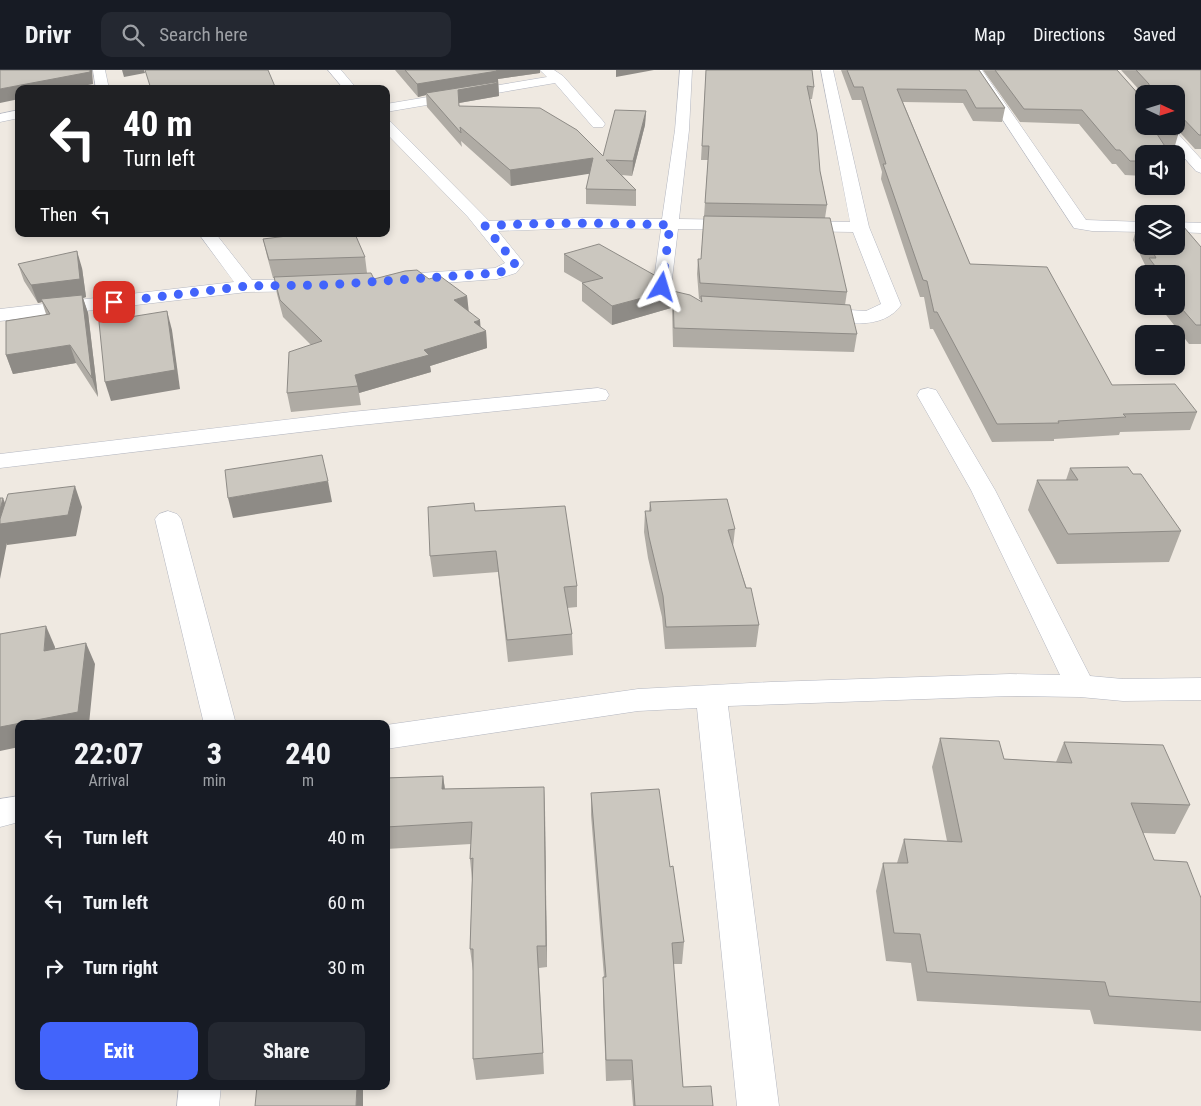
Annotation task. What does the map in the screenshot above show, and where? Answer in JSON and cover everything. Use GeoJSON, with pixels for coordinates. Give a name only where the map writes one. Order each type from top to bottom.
{"type":"FeatureCollection","features":[{"type":"Feature","properties":{"kind":"street"},"geometry":{"type":"LineString","coordinates":[[99,70],[102,85]]}},
{"type":"Feature","properties":{"kind":"street"},"geometry":{"type":"LineString","coordinates":[[334,70],[347,85]]}},
{"type":"Feature","properties":{"kind":"street"},"geometry":{"type":"LineString","coordinates":[[546,70],[558,79],[598,124]]}},
{"type":"Feature","properties":{"kind":"street"},"geometry":{"type":"LineString","coordinates":[[686,70],[682,130],[662,287],[672,300],[692,308],[721,309]]}},
{"type":"Feature","properties":{"kind":"street"},"geometry":{"type":"LineString","coordinates":[[799,313],[867,317],[885,313],[891,305],[860,227],[827,70]]}},
{"type":"Feature","properties":{"kind":"street"},"geometry":{"type":"LineString","coordinates":[[976,70],[1080,224],[1135,227]]}},
{"type":"Feature","properties":{"kind":"street"},"geometry":{"type":"LineString","coordinates":[[390,107],[558,79]]}},
{"type":"Feature","properties":{"kind":"street"},"geometry":{"type":"LineString","coordinates":[[0,118],[15,115]]}},
{"type":"Feature","properties":{"kind":"street"},"geometry":{"type":"LineString","coordinates":[[373,282],[497,273],[510,269],[515,263],[485,226],[390,129]]}},
{"type":"Feature","properties":{"kind":"street"},"geometry":{"type":"LineString","coordinates":[[1171,135],[1201,168]]}},
{"type":"Feature","properties":{"kind":"street"},"geometry":{"type":"LineString","coordinates":[[485,226],[584,223],[758,225]]}},
{"type":"Feature","properties":{"kind":"street"},"geometry":{"type":"LineString","coordinates":[[777,226],[860,227]]}},
{"type":"Feature","properties":{"kind":"street"},"geometry":{"type":"LineString","coordinates":[[1185,228],[1201,228]]}},
{"type":"Feature","properties":{"kind":"street"},"geometry":{"type":"LineString","coordinates":[[209,237],[247,286]]}},
{"type":"Feature","properties":{"kind":"street"},"geometry":{"type":"LineString","coordinates":[[0,315],[247,286],[326,285]]}},
{"type":"Feature","properties":{"kind":"street"},"geometry":{"type":"LineString","coordinates":[[0,461],[351,419],[598,395]]}},
{"type":"Feature","properties":{"kind":"street"},"geometry":{"type":"LineString","coordinates":[[928,395],[983,490],[1080,686]]}},
{"type":"Feature","properties":{"kind":"street"},"geometry":{"type":"LineString","coordinates":[[168,519],[219,720]]}},
{"type":"Feature","properties":{"kind":"street"},"geometry":{"type":"LineString","coordinates":[[390,737],[638,700],[1010,685],[1080,686],[1123,690],[1201,689]]}},
{"type":"Feature","properties":{"kind":"street"},"geometry":{"type":"LineString","coordinates":[[711,696],[758,1106]]}},
{"type":"Feature","properties":{"kind":"street"},"geometry":{"type":"LineString","coordinates":[[0,813],[15,810]]}},
{"type":"Feature","properties":{"kind":"street"},"geometry":{"type":"LineString","coordinates":[[198,1106],[200,1090]]}},
{"type":"Feature","properties":{"kind":"building"},"geometry":{"type":"Polygon","coordinates":[[[0,70],[90,70],[90,72],[0,89],[0,70]]]}},
{"type":"Feature","properties":{"kind":"building"},"geometry":{"type":"Polygon","coordinates":[[[145,70],[268,70],[274,85],[150,85],[145,70]]]}},
{"type":"Feature","properties":{"kind":"building"},"geometry":{"type":"Polygon","coordinates":[[[405,70],[496,70],[497,71],[417,84],[405,70]]]}},
{"type":"Feature","properties":{"kind":"building"},"geometry":{"type":"Polygon","coordinates":[[[706,70],[812,70],[814,87],[807,86],[817,133],[820,171],[827,205],[705,203],[709,146],[702,146],[706,70]]]}},
{"type":"Feature","properties":{"kind":"building"},"geometry":{"type":"Polygon","coordinates":[[[847,70],[979,70],[1005,108],[976,108],[966,90],[897,89],[970,264],[1047,267],[1112,385],[1175,384],[1197,412],[1123,414],[1126,417],[1058,421],[1059,423],[997,424],[937,312],[934,312],[927,281],[923,280],[883,164],[886,164],[863,87],[854,87],[847,70]]]}},
{"type":"Feature","properties":{"kind":"building"},"geometry":{"type":"Polygon","coordinates":[[[995,70],[1117,70],[1135,90],[1135,135],[1158,135],[1164,145],[1135,145],[1135,161],[1130,161],[1120,150],[1116,150],[1082,110],[1024,109],[995,70]]]}},
{"type":"Feature","properties":{"kind":"building"},"geometry":{"type":"Polygon","coordinates":[[[1136,70],[1201,70],[1201,135],[1185,120],[1185,85],[1149,84],[1136,70]]]}},
{"type":"Feature","properties":{"kind":"building"},"geometry":{"type":"Polygon","coordinates":[[[498,83],[458,90],[459,106],[540,108],[577,130],[603,156],[615,110],[646,111],[633,161],[606,160],[636,190],[586,189],[593,158],[510,170],[460,127],[461,133],[426,93],[498,83]]]}},
{"type":"Feature","properties":{"kind":"building"},"geometry":{"type":"Polygon","coordinates":[[[704,216],[830,218],[847,292],[700,283],[698,259],[701,259],[704,216]]]}},
{"type":"Feature","properties":{"kind":"building"},"geometry":{"type":"Polygon","coordinates":[[[1185,228],[1201,247],[1201,325],[1196,325],[1185,312],[1185,265],[1154,265],[1149,258],[1156,258],[1154,255],[1185,255],[1185,228]]]}},
{"type":"Feature","properties":{"kind":"building"},"geometry":{"type":"Polygon","coordinates":[[[279,237],[356,237],[365,257],[269,260],[263,239],[279,237]]]}},
{"type":"Feature","properties":{"kind":"building"},"geometry":{"type":"Polygon","coordinates":[[[599,244],[656,276],[664,287],[672,290],[612,306],[582,283],[603,278],[564,254],[599,244]]]}},
{"type":"Feature","properties":{"kind":"building"},"geometry":{"type":"Polygon","coordinates":[[[77,251],[80,279],[31,285],[18,264],[77,251]]]}},
{"type":"Feature","properties":{"kind":"building"},"geometry":{"type":"Polygon","coordinates":[[[417,270],[429,279],[440,276],[467,296],[454,300],[480,320],[474,322],[486,331],[424,350],[429,355],[355,375],[358,386],[287,393],[289,352],[322,341],[280,300],[274,277],[371,273],[374,279],[417,270]]]}},
{"type":"Feature","properties":{"kind":"building"},"geometry":{"type":"Polygon","coordinates":[[[673,291],[690,295],[702,302],[701,296],[850,305],[857,334],[674,328],[673,291]]]}},
{"type":"Feature","properties":{"kind":"building"},"geometry":{"type":"Polygon","coordinates":[[[82,295],[92,378],[70,345],[6,355],[6,321],[50,314],[41,299],[82,295]]]}},
{"type":"Feature","properties":{"kind":"building"},"geometry":{"type":"Polygon","coordinates":[[[167,311],[175,370],[105,382],[99,322],[167,311]]]}},
{"type":"Feature","properties":{"kind":"building"},"geometry":{"type":"Polygon","coordinates":[[[322,455],[328,481],[228,498],[225,470],[322,455]]]}},
{"type":"Feature","properties":{"kind":"building"},"geometry":{"type":"Polygon","coordinates":[[[1128,467],[1133,474],[1141,474],[1181,531],[1068,534],[1037,480],[1078,480],[1070,468],[1128,467]]]}},
{"type":"Feature","properties":{"kind":"building"},"geometry":{"type":"Polygon","coordinates":[[[75,486],[68,515],[0,524],[8,494],[75,486]]]}},
{"type":"Feature","properties":{"kind":"building"},"geometry":{"type":"Polygon","coordinates":[[[0,498],[3,498],[0,510],[0,498]]]}},
{"type":"Feature","properties":{"kind":"building"},"geometry":{"type":"Polygon","coordinates":[[[727,499],[735,529],[728,530],[746,588],[751,588],[759,625],[666,627],[663,596],[645,511],[651,511],[650,502],[727,499]]]}},
{"type":"Feature","properties":{"kind":"building"},"geometry":{"type":"Polygon","coordinates":[[[474,503],[475,511],[565,506],[577,586],[564,587],[572,634],[507,640],[496,551],[430,556],[428,507],[474,503]]]}},
{"type":"Feature","properties":{"kind":"building"},"geometry":{"type":"Polygon","coordinates":[[[46,626],[44,651],[86,643],[78,712],[36,720],[15,720],[15,724],[0,727],[0,634],[46,626]]]}},
{"type":"Feature","properties":{"kind":"building"},"geometry":{"type":"Polygon","coordinates":[[[940,738],[999,741],[1004,759],[1072,763],[1064,742],[1163,745],[1190,805],[1131,803],[1154,860],[1187,862],[1201,898],[1201,1002],[1109,996],[1105,982],[927,972],[920,934],[894,933],[883,863],[908,863],[904,839],[962,842],[940,738]]]}},
{"type":"Feature","properties":{"kind":"building"},"geometry":{"type":"Polygon","coordinates":[[[443,776],[442,789],[544,787],[546,946],[537,946],[543,1053],[473,1059],[473,949],[470,949],[473,858],[470,859],[472,822],[390,827],[390,778],[443,776]]]}},
{"type":"Feature","properties":{"kind":"building"},"geometry":{"type":"Polygon","coordinates":[[[659,789],[670,867],[673,866],[684,942],[672,943],[683,1087],[711,1086],[713,1106],[635,1106],[632,1060],[606,1060],[603,977],[606,977],[591,793],[659,789]]]}},
{"type":"Feature","properties":{"kind":"building"},"geometry":{"type":"Polygon","coordinates":[[[257,1090],[357,1090],[356,1106],[255,1106],[257,1090]]]}},
{"type":"Feature","properties":{"kind":"route"},"geometry":{"type":"LineString","coordinates":[[114,302],[247,286],[326,285],[497,273],[510,269],[515,263],[485,226],[517,224],[670,225],[662,287]]}}]}
